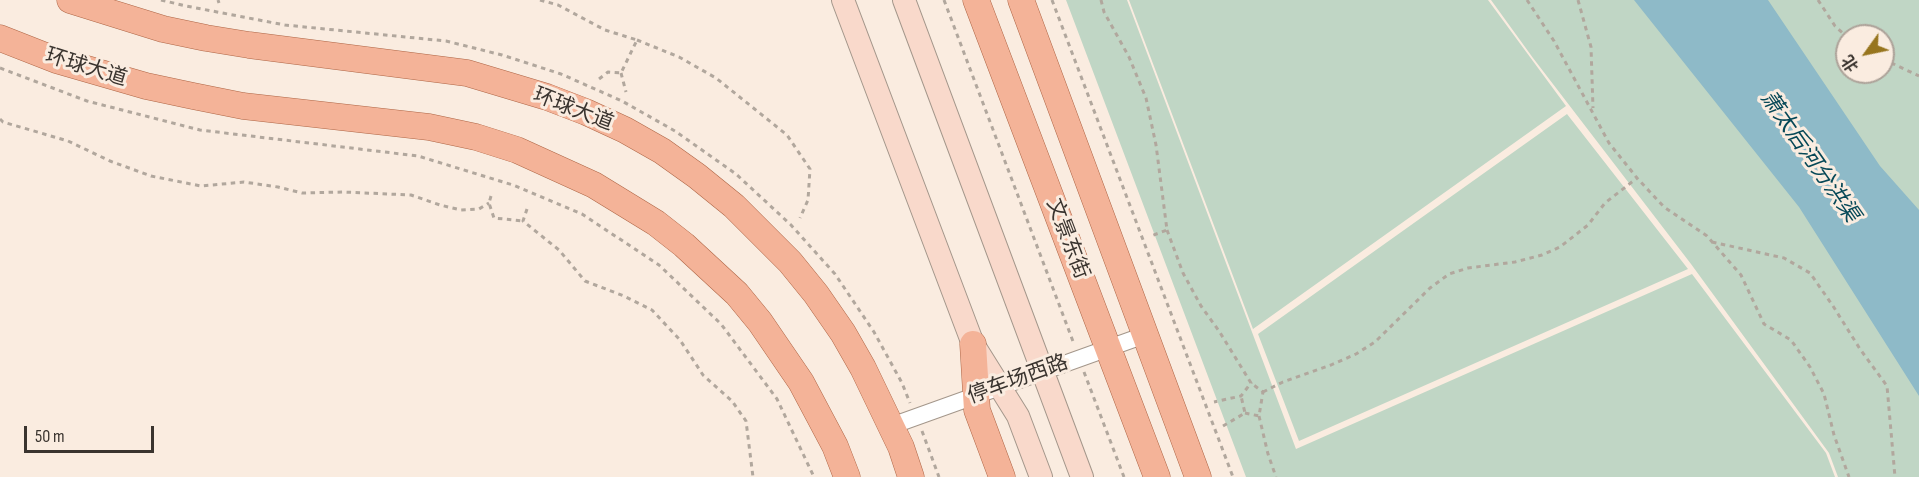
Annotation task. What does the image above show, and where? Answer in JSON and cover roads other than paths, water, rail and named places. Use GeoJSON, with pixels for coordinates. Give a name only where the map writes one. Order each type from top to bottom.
{"type":"FeatureCollection","features":[{"type":"Feature","properties":{"kind":"main road","name":"环球大道"},"geometry":{"type":"LineString","coordinates":[[70,0],[163,29],[206,38],[466,73],[547,97],[625,130],[662,151],[698,176],[734,206],[790,262],[843,333],[863,368],[891,426],[911,477]]}},
{"type":"Feature","properties":{"kind":"main road","name":"文景东街"},"geometry":{"type":"LineString","coordinates":[[976,0],[1157,477]]}},
{"type":"Feature","properties":{"kind":"main road","name":"文景东街"},"geometry":{"type":"LineString","coordinates":[[1021,0],[1198,477]]}},
{"type":"Feature","properties":{"kind":"main road","name":"环球大道"},"geometry":{"type":"LineString","coordinates":[[0,38],[78,67],[193,96],[243,106],[429,127],[476,137],[517,150],[594,185],[663,228],[737,294],[760,322],[801,382],[819,413],[848,477]]}},
{"type":"Feature","properties":{"kind":"main road"},"geometry":{"type":"LineString","coordinates":[[973,344],[977,411],[1002,477]]}},
{"type":"Feature","properties":{"kind":"street"},"geometry":{"type":"LineString","coordinates":[[843,0],[973,344],[1018,416],[1041,477]]}},
{"type":"Feature","properties":{"kind":"street"},"geometry":{"type":"LineString","coordinates":[[904,0],[1082,477]]}},
{"type":"Feature","properties":{"kind":"street","name":"停车场西路"},"geometry":{"type":"LineString","coordinates":[[891,426],[1145,335]]}},
{"type":"Feature","properties":{"kind":"water","name":"萧太后河分洪渠"},"geometry":{"type":"Polygon","coordinates":[[[1634,0],[1768,0],[1880,166],[1919,210],[1919,396],[1799,207],[1634,0]]]}}]}
